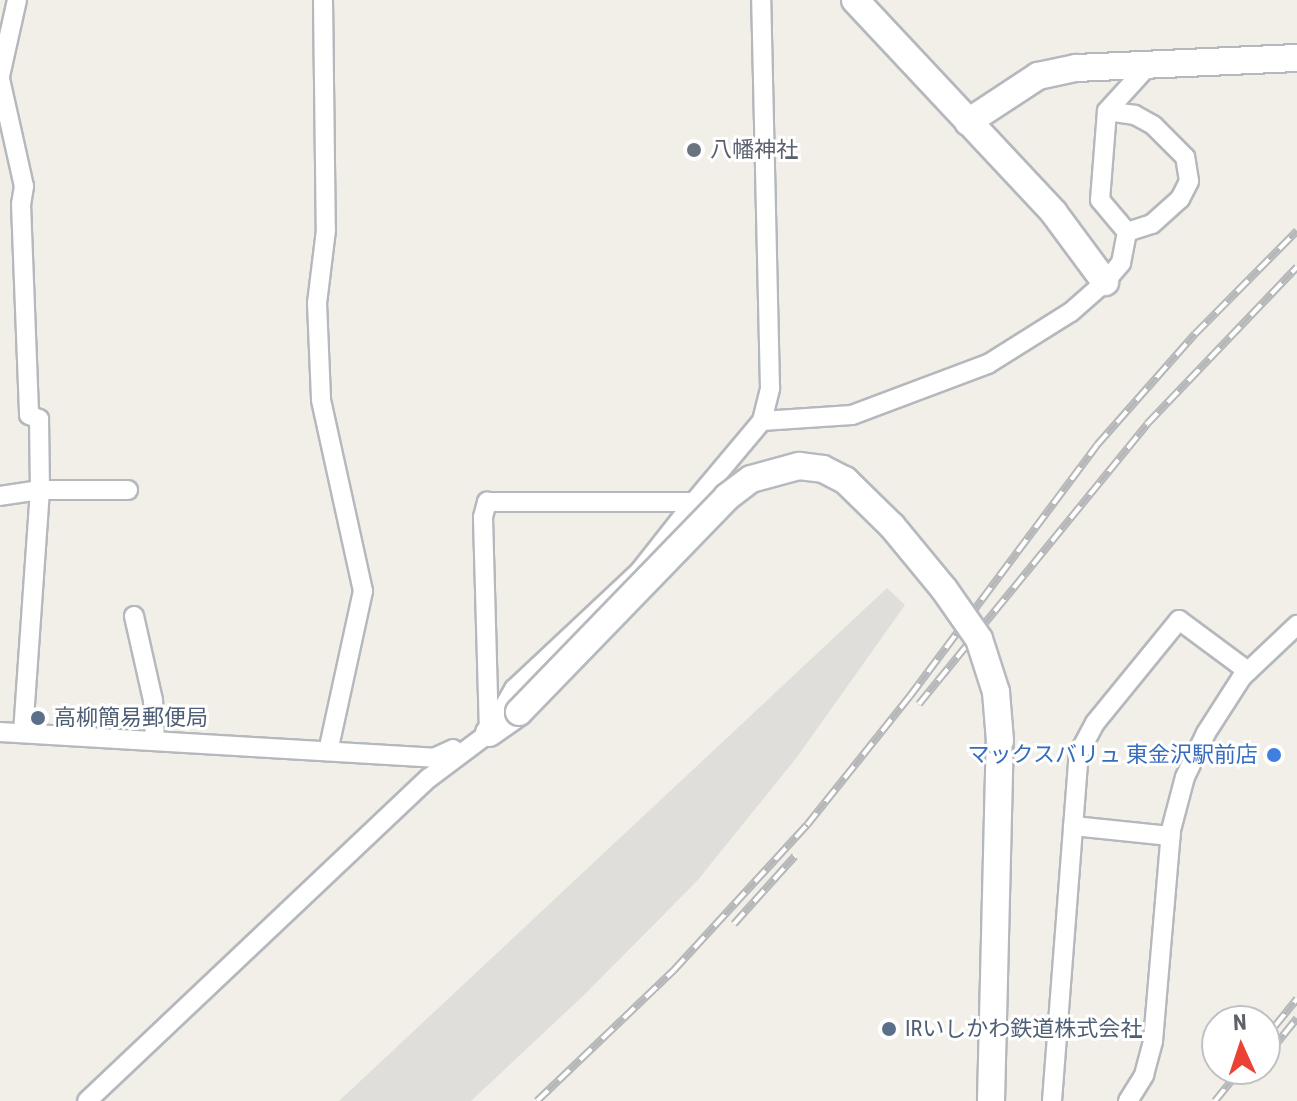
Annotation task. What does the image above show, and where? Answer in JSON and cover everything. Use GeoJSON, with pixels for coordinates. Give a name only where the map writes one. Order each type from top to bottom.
{"type":"FeatureCollection","features":[{"type":"Feature","properties":{"kind":"street"},"geometry":{"type":"LineString","coordinates":[[17,0],[0,78],[24,186],[21,204],[29,415],[39,419],[40,490],[23,733]]}},
{"type":"Feature","properties":{"kind":"street"},"geometry":{"type":"LineString","coordinates":[[323,0],[326,230],[317,303],[321,400],[363,591],[328,751]]}},
{"type":"Feature","properties":{"kind":"street"},"geometry":{"type":"LineString","coordinates":[[0,732],[434,758],[489,733],[514,689],[639,572],[762,421],[770,388],[761,0]]}},
{"type":"Feature","properties":{"kind":"street"},"geometry":{"type":"LineString","coordinates":[[855,0],[1054,213],[1105,282]]}},
{"type":"Feature","properties":{"kind":"street"},"geometry":{"type":"LineString","coordinates":[[968,122],[1038,76],[1076,68],[1297,58]]}},
{"type":"Feature","properties":{"kind":"street"},"geometry":{"type":"LineString","coordinates":[[1127,232],[1100,200],[1107,111],[1148,66]]}},
{"type":"Feature","properties":{"kind":"street"},"geometry":{"type":"LineString","coordinates":[[1107,111],[1135,115],[1153,125],[1185,157],[1189,181],[1180,199],[1152,224],[1127,232]]}},
{"type":"Feature","properties":{"kind":"street"},"geometry":{"type":"LineString","coordinates":[[762,421],[852,415],[988,364],[1071,312],[1105,282],[1121,263],[1127,232]]}},
{"type":"Feature","properties":{"kind":"street"},"geometry":{"type":"LineString","coordinates":[[87,1101],[429,778],[519,712],[727,497],[751,479],[799,466],[823,469],[845,480],[892,526],[944,589],[979,639],[996,692],[1000,741],[991,1101]]}},
{"type":"Feature","properties":{"kind":"street"},"geometry":{"type":"LineString","coordinates":[[0,496],[40,490],[128,490]]}},
{"type":"Feature","properties":{"kind":"street"},"geometry":{"type":"LineString","coordinates":[[489,733],[483,517],[487,502],[694,502]]}},
{"type":"Feature","properties":{"kind":"street"},"geometry":{"type":"LineString","coordinates":[[134,616],[153,700],[155,741]]}},
{"type":"Feature","properties":{"kind":"street"},"geometry":{"type":"LineString","coordinates":[[1052,1101],[1079,753],[1095,723],[1179,620],[1248,671]]}},
{"type":"Feature","properties":{"kind":"street"},"geometry":{"type":"LineString","coordinates":[[1128,1101],[1144,1075],[1153,1041],[1170,836],[1185,777],[1206,733],[1248,671],[1297,625]]}},
{"type":"Feature","properties":{"kind":"street"},"geometry":{"type":"LineString","coordinates":[[1073,826],[1170,836]]}},
{"type":"Feature","properties":{"kind":"shaded area"},"geometry":{"type":"Polygon","coordinates":[[[887,588],[905,605],[797,757],[697,881],[584,995],[471,1101],[339,1101],[887,588]]]}},
{"type":"Feature","properties":{"kind":"railway"},"geometry":{"type":"LineString","coordinates":[[537,1101],[674,970],[807,825],[910,696],[1097,445],[1195,334],[1297,231]]}},
{"type":"Feature","properties":{"kind":"railway"},"geometry":{"type":"LineString","coordinates":[[919,704],[1147,424],[1297,267]]}},
{"type":"Feature","properties":{"kind":"railway"},"geometry":{"type":"LineString","coordinates":[[734,924],[795,856]]}},
{"type":"Feature","properties":{"kind":"railway"},"geometry":{"type":"LineString","coordinates":[[1281,1019],[1297,999]]}},
{"type":"Feature","properties":{"kind":"railway"},"geometry":{"type":"LineString","coordinates":[[1281,1038],[1297,1018]]}},
{"type":"Feature","properties":{"kind":"railway"},"geometry":{"type":"LineString","coordinates":[[1215,1101],[1228,1085]]}},
{"type":"Feature","properties":{"kind":"place","name":"八幡神社"},"geometry":{"type":"Point","coordinates":[694,150]}},
{"type":"Feature","properties":{"kind":"place","name":"高柳簡易郵便局"},"geometry":{"type":"Point","coordinates":[38,718]}},
{"type":"Feature","properties":{"kind":"place","name":"マックスバリュ 東金沢駅前店"},"geometry":{"type":"Point","coordinates":[1274,755]}},
{"type":"Feature","properties":{"kind":"place","name":"IRいしかわ鉄道株式会社"},"geometry":{"type":"Point","coordinates":[889,1029]}}]}
